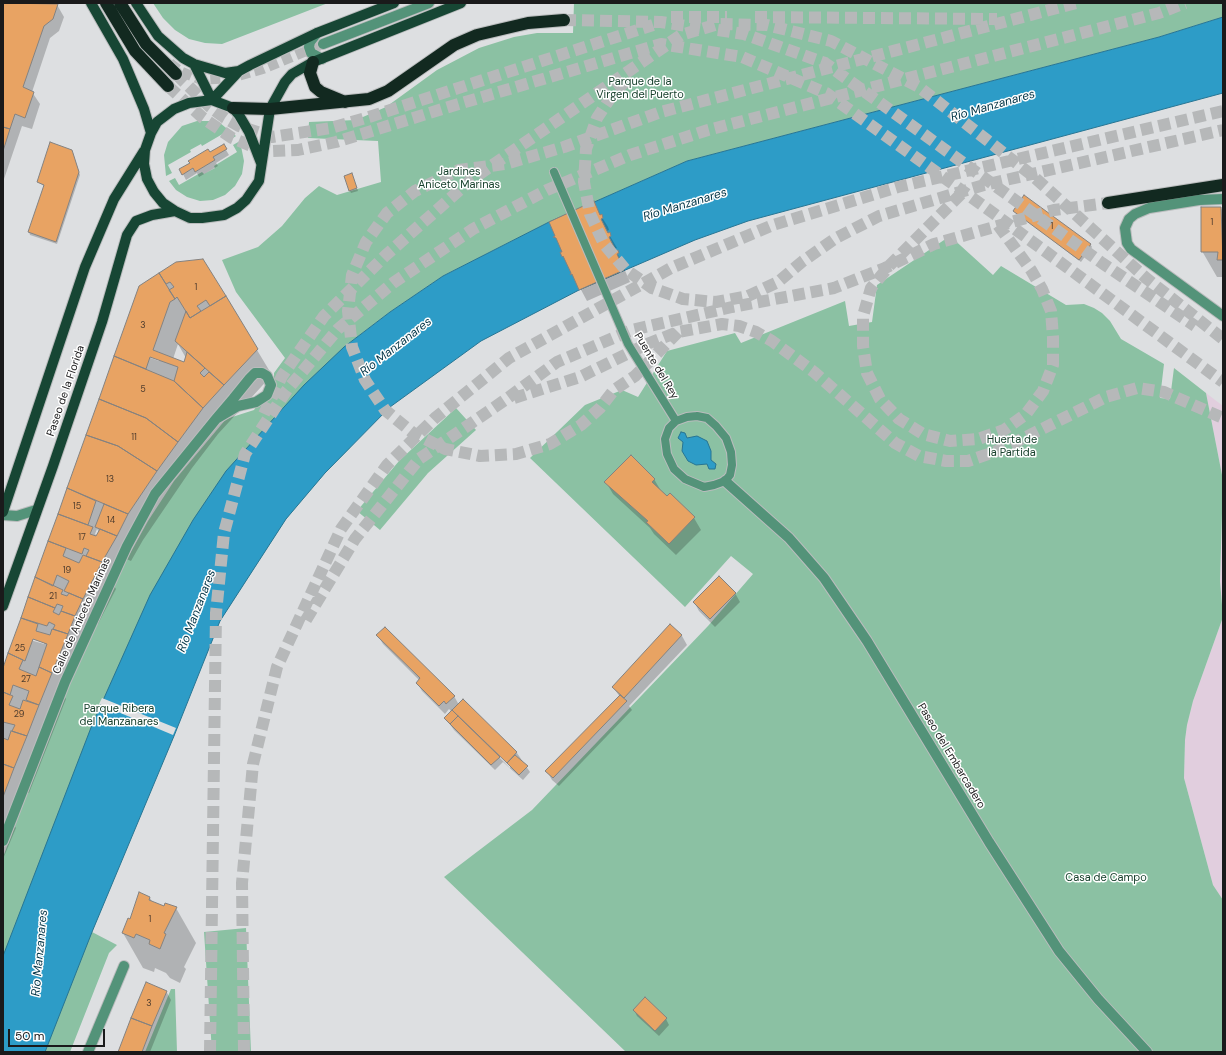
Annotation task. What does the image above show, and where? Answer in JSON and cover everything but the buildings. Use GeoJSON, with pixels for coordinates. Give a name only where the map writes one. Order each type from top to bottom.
{"type":"FeatureCollection","features":[{"type":"Feature","properties":{"kind":"highway"},"geometry":{"type":"LineString","coordinates":[[106,3],[136,51],[168,86]]}},
{"type":"Feature","properties":{"kind":"highway"},"geometry":{"type":"LineString","coordinates":[[120,3],[146,44],[176,74]]}},
{"type":"Feature","properties":{"kind":"highway"},"geometry":{"type":"LineString","coordinates":[[232,108],[270,109],[348,103],[369,99],[388,91],[454,45],[477,35],[528,23],[564,20]]}},
{"type":"Feature","properties":{"kind":"highway"},"geometry":{"type":"LineString","coordinates":[[317,61],[310,73],[314,87],[348,103]]}},
{"type":"Feature","properties":{"kind":"highway"},"geometry":{"type":"LineString","coordinates":[[1108,203],[1223,185]]}},
{"type":"Feature","properties":{"kind":"main road"},"geometry":{"type":"LineString","coordinates":[[91,3],[123,59],[144,109],[151,133]]}},
{"type":"Feature","properties":{"kind":"main road"},"geometry":{"type":"LineString","coordinates":[[136,3],[158,36],[183,58],[194,64],[225,73],[239,71],[317,33],[394,3]]}},
{"type":"Feature","properties":{"kind":"main road"},"geometry":{"type":"LineString","coordinates":[[262,163],[244,122],[232,108],[212,100],[195,102],[174,109],[157,122],[145,150],[144,164],[150,185],[163,203],[175,212],[190,218],[224,215],[237,208],[246,200],[256,185],[262,163],[270,109],[285,82],[292,74],[317,61],[461,3]]}},
{"type":"Feature","properties":{"kind":"main road"},"geometry":{"type":"LineString","coordinates":[[194,64],[212,100]]}},
{"type":"Feature","properties":{"kind":"main road"},"geometry":{"type":"LineString","coordinates":[[212,100],[239,71]]}},
{"type":"Feature","properties":{"kind":"main road","name":"Paseo de la Florida"},"geometry":{"type":"LineString","coordinates":[[3,514],[85,267],[114,199],[145,150]]}},
{"type":"Feature","properties":{"kind":"main road","name":"Paseo de la Florida"},"geometry":{"type":"LineString","coordinates":[[3,606],[102,322],[127,235],[136,221],[152,215],[175,212]]}},
{"type":"Feature","properties":{"kind":"street"},"geometry":{"type":"LineString","coordinates":[[323,44],[430,3]]}},
{"type":"Feature","properties":{"kind":"street"},"geometry":{"type":"LineString","coordinates":[[317,33],[310,42],[309,47],[311,53],[317,61]]}},
{"type":"Feature","properties":{"kind":"street","name":"Puente del Rey"},"geometry":{"type":"LineString","coordinates":[[554,172],[602,280],[628,344],[676,421]]}},
{"type":"Feature","properties":{"kind":"street"},"geometry":{"type":"LineString","coordinates":[[1223,199],[1199,200],[1149,208],[1129,218],[1125,228],[1127,242],[1131,249],[1223,316]]}},
{"type":"Feature","properties":{"kind":"street","name":"Calle de Aniceto Marinas"},"geometry":{"type":"LineString","coordinates":[[3,841],[66,682],[127,546],[155,494],[216,419],[255,373],[262,373],[267,376],[271,385],[267,395],[256,402],[238,406],[216,419]]}},
{"type":"Feature","properties":{"kind":"street"},"geometry":{"type":"LineString","coordinates":[[687,417],[707,418],[726,438],[731,452],[732,465],[725,481],[704,487],[684,479],[674,469],[667,454],[665,440],[669,428],[676,421],[687,417]]}},
{"type":"Feature","properties":{"kind":"street","name":"Paseo del Embarcadero"},"geometry":{"type":"LineString","coordinates":[[725,481],[789,538],[824,578],[867,641],[988,842],[1059,951],[1098,999],[1147,1052]]}},
{"type":"Feature","properties":{"kind":"street"},"geometry":{"type":"LineString","coordinates":[[3,514],[17,516],[36,510]]}},
{"type":"Feature","properties":{"kind":"street"},"geometry":{"type":"LineString","coordinates":[[88,1052],[124,966]]}},
{"type":"Feature","properties":{"kind":"shaded area"},"geometry":{"type":"Polygon","coordinates":[[[1206,393],[1223,406],[1223,480],[1206,393]]]}},
{"type":"Feature","properties":{"kind":"shaded area"},"geometry":{"type":"Polygon","coordinates":[[[1223,513],[1223,617],[1220,581],[1223,513]]]}},
{"type":"Feature","properties":{"kind":"shaded area"},"geometry":{"type":"Polygon","coordinates":[[[1223,617],[1223,900],[1213,885],[1184,778],[1187,725],[1193,701],[1223,617]]]}},
{"type":"Feature","properties":{"kind":"green space"},"geometry":{"type":"Polygon","coordinates":[[[153,3],[328,3],[222,44],[205,43],[189,39],[175,30],[163,18],[153,3]]]}},
{"type":"Feature","properties":{"kind":"green space"},"geometry":{"type":"Polygon","coordinates":[[[574,3],[1223,3],[1223,17],[1159,37],[687,161],[549,222],[443,276],[390,312],[344,347],[350,448],[325,473],[286,519],[220,621],[92,932],[117,945],[109,953],[70,1052],[3,1052],[3,857],[66,692],[122,568],[148,521],[174,481],[226,419],[254,410],[274,379],[274,373],[285,358],[236,292],[222,260],[258,247],[282,226],[305,198],[319,186],[337,195],[381,182],[378,141],[308,138],[309,122],[356,120],[386,107],[437,70],[479,48],[514,37],[537,33],[573,33],[574,3]]]}},
{"type":"Feature","properties":{"kind":"green space"},"geometry":{"type":"Polygon","coordinates":[[[197,121],[212,121],[220,123],[236,136],[230,140],[226,132],[202,146],[201,144],[190,150],[191,152],[168,165],[172,173],[166,176],[164,155],[168,142],[182,126],[197,121]]]}},
{"type":"Feature","properties":{"kind":"green space"},"geometry":{"type":"Polygon","coordinates":[[[240,141],[244,161],[242,174],[235,186],[225,195],[213,200],[200,201],[187,197],[176,190],[169,181],[175,178],[179,185],[202,172],[204,174],[215,168],[214,166],[237,152],[233,145],[240,141]]]}},
{"type":"Feature","properties":{"kind":"green space"},"geometry":{"type":"Polygon","coordinates":[[[950,236],[993,275],[1001,266],[1066,305],[1084,304],[1102,313],[1110,321],[1121,339],[1164,364],[1160,398],[1170,399],[1174,368],[1206,393],[1223,480],[1220,581],[1223,617],[1193,701],[1187,725],[1184,778],[1213,885],[1223,900],[1223,1052],[626,1052],[444,877],[532,810],[708,626],[753,574],[731,556],[685,607],[530,458],[585,405],[622,390],[638,397],[667,351],[735,333],[741,343],[845,301],[849,326],[872,322],[877,285],[950,236]]]}},
{"type":"Feature","properties":{"kind":"green space"},"geometry":{"type":"Polygon","coordinates":[[[456,408],[476,430],[428,473],[380,530],[357,511],[399,461],[456,408]]]}},
{"type":"Feature","properties":{"kind":"green space"},"geometry":{"type":"Polygon","coordinates":[[[246,928],[251,1052],[212,1052],[204,932],[246,928]]]}},
{"type":"Feature","properties":{"kind":"green space"},"geometry":{"type":"Polygon","coordinates":[[[171,989],[175,989],[177,1052],[145,1052],[171,989]]]}},
{"type":"Feature","properties":{"kind":"water","name":"Río Manzanares"},"geometry":{"type":"Polygon","coordinates":[[[1223,17],[1223,93],[748,221],[695,240],[579,290],[481,341],[390,407],[325,473],[286,519],[220,621],[174,736],[92,932],[45,1052],[3,1052],[3,956],[92,725],[150,595],[193,520],[226,471],[304,385],[344,347],[390,312],[443,276],[549,222],[687,161],[1159,37],[1223,17]]]}},
{"type":"Feature","properties":{"kind":"water"},"geometry":{"type":"Polygon","coordinates":[[[681,432],[685,433],[687,438],[697,436],[707,441],[711,451],[711,460],[716,464],[715,469],[709,469],[707,464],[696,465],[688,461],[682,451],[683,442],[678,438],[681,432]]]}},
{"type":"Feature","properties":{"kind":"pier"},"geometry":{"type":"Polygon","coordinates":[[[102,698],[176,728],[173,735],[99,704],[102,698]]]}},
{"type":"Feature","properties":{"kind":"tunnel"},"geometry":{"type":"LineString","coordinates":[[678,332],[635,376],[614,390],[600,408],[581,425],[550,444],[516,454],[480,456],[445,449],[413,433],[385,410],[365,380],[352,347],[348,311],[352,275],[366,242],[387,213],[415,191],[459,170],[505,164],[564,147],[661,112],[1076,3]]}},
{"type":"Feature","properties":{"kind":"tunnel"},"geometry":{"type":"LineString","coordinates":[[210,1052],[216,613],[224,533],[245,454],[287,390],[338,329],[393,283],[473,229],[547,190],[630,155],[708,130],[1159,13],[1185,3]]}},
{"type":"Feature","properties":{"kind":"tunnel"},"geometry":{"type":"LineString","coordinates":[[671,17],[727,17]]}},
{"type":"Feature","properties":{"kind":"tunnel"},"geometry":{"type":"LineString","coordinates":[[755,17],[997,19]]}},
{"type":"Feature","properties":{"kind":"tunnel"},"geometry":{"type":"LineString","coordinates":[[564,20],[661,22],[700,28]]}},
{"type":"Feature","properties":{"kind":"tunnel"},"geometry":{"type":"LineString","coordinates":[[264,414],[282,376],[324,316],[386,255],[471,180],[681,35],[718,24],[767,25],[831,41],[919,87],[1033,176],[1146,278],[1223,339]]}},
{"type":"Feature","properties":{"kind":"tunnel"},"geometry":{"type":"LineString","coordinates":[[176,74],[210,107],[225,118],[239,126],[272,137],[331,128],[369,117],[653,25]]}},
{"type":"Feature","properties":{"kind":"tunnel"},"geometry":{"type":"LineString","coordinates":[[718,30],[744,34],[825,63],[1102,263],[1195,326]]}},
{"type":"Feature","properties":{"kind":"tunnel"},"geometry":{"type":"LineString","coordinates":[[170,63],[180,71],[201,80],[231,78],[263,69],[323,44]]}},
{"type":"Feature","properties":{"kind":"tunnel"},"geometry":{"type":"LineString","coordinates":[[168,86],[203,118],[232,138],[254,147],[273,151],[298,150],[336,142],[661,44],[742,57],[826,93],[985,207],[1223,382]]}},
{"type":"Feature","properties":{"kind":"tunnel"},"geometry":{"type":"LineString","coordinates":[[625,82],[615,91],[597,118],[586,149],[584,182],[590,214],[604,244],[625,269],[652,288],[683,299],[716,302],[748,296],[778,282],[803,261],[836,238],[879,216],[984,185],[1223,130]]}},
{"type":"Feature","properties":{"kind":"tunnel"},"geometry":{"type":"LineString","coordinates":[[244,1052],[242,883],[253,764],[277,667],[341,529],[387,465],[435,418],[509,358],[671,268],[773,225],[898,187],[1223,111]]}},
{"type":"Feature","properties":{"kind":"tunnel"},"geometry":{"type":"LineString","coordinates":[[961,194],[890,265],[871,288],[863,316],[863,346],[867,373],[880,399],[899,419],[923,434],[950,441],[978,439],[1004,430],[1026,414],[1043,391],[1053,365],[1051,311],[1042,289],[1031,270],[995,221]]}},
{"type":"Feature","properties":{"kind":"tunnel"},"geometry":{"type":"LineString","coordinates":[[306,620],[355,539],[419,459],[557,362],[632,330],[732,307],[834,288],[885,268],[934,244],[1054,210],[1108,203]]}},
{"type":"Feature","properties":{"kind":"tunnel"},"geometry":{"type":"LineString","coordinates":[[514,398],[580,377],[647,344],[678,332],[722,324],[739,326],[756,332],[772,341],[814,372],[895,443],[919,456],[946,461],[968,461],[1000,450],[1106,397],[1137,388],[1164,392],[1223,418]]}},
{"type":"Feature","properties":{"kind":"park label","name":"Parque de la Virgen del Puerto"},"geometry":{"type":"Point","coordinates":[640,88]}},
{"type":"Feature","properties":{"kind":"park label","name":"Jardines Aniceto Marinas"},"geometry":{"type":"Point","coordinates":[459,178]}},
{"type":"Feature","properties":{"kind":"park label","name":"Huerta de la Partida"},"geometry":{"type":"Point","coordinates":[1012,446]}},
{"type":"Feature","properties":{"kind":"park label","name":"Parque Ribera del Manzanares"},"geometry":{"type":"Point","coordinates":[119,715]}},
{"type":"Feature","properties":{"kind":"park label","name":"Casa de Campo"},"geometry":{"type":"Point","coordinates":[1106,878]}}]}
